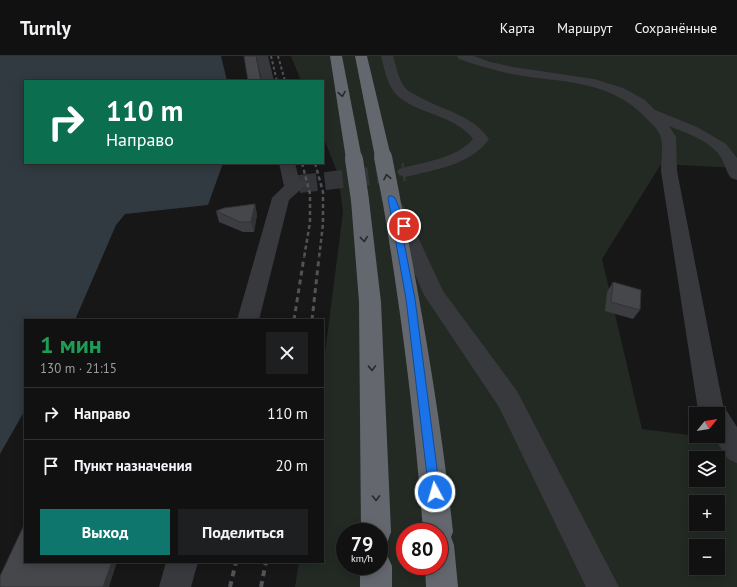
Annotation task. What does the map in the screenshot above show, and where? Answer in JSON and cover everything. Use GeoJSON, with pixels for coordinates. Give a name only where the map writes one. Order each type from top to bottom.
{"type":"FeatureCollection","features":[{"type":"Feature","properties":{"kind":"highway"},"geometry":{"type":"LineString","coordinates":[[336,56],[360,200],[370,302],[376,523]]}},
{"type":"Feature","properties":{"kind":"highway"},"geometry":{"type":"LineString","coordinates":[[361,56],[392,198],[410,299],[434,478],[437,523]]}},
{"type":"Feature","properties":{"kind":"highway"},"geometry":{"type":"LineString","coordinates":[[376,575],[376,587]]}},
{"type":"Feature","properties":{"kind":"highway"},"geometry":{"type":"LineString","coordinates":[[441,575],[442,587]]}},
{"type":"Feature","properties":{"kind":"street"},"geometry":{"type":"LineString","coordinates":[[262,56],[268,80]]}},
{"type":"Feature","properties":{"kind":"street"},"geometry":{"type":"LineString","coordinates":[[387,56],[398,88],[407,96],[419,103],[465,122],[475,130],[481,139],[477,146],[464,153],[405,172]]}},
{"type":"Feature","properties":{"kind":"street"},"geometry":{"type":"LineString","coordinates":[[463,56],[494,67],[585,81],[611,88],[629,96],[653,114],[693,131],[726,152],[737,175]]}},
{"type":"Feature","properties":{"kind":"street"},"geometry":{"type":"LineString","coordinates":[[653,114],[668,136],[669,171],[710,407]]}},
{"type":"Feature","properties":{"kind":"street"},"geometry":{"type":"LineString","coordinates":[[248,319],[281,198],[296,186],[287,164]]}},
{"type":"Feature","properties":{"kind":"street"},"geometry":{"type":"LineString","coordinates":[[392,198],[434,295],[508,398],[603,587]]}},
{"type":"Feature","properties":{"kind":"street"},"geometry":{"type":"LineString","coordinates":[[725,431],[737,450]]}},
{"type":"Feature","properties":{"kind":"street"},"geometry":{"type":"LineString","coordinates":[[176,587],[182,563]]}},
{"type":"Feature","properties":{"kind":"shaded area"},"geometry":{"type":"Polygon","coordinates":[[[0,56],[221,56],[227,80],[24,80],[24,164],[223,164],[208,205],[125,214],[116,225],[75,319],[24,319],[24,412],[0,454],[0,56]]]}},
{"type":"Feature","properties":{"kind":"shaded area"},"geometry":{"type":"Polygon","coordinates":[[[291,56],[737,56],[737,168],[661,164],[602,259],[642,429],[689,435],[689,443],[725,443],[725,439],[737,441],[737,587],[295,587],[299,563],[324,563],[324,361],[343,212],[338,174],[324,139],[324,80],[301,80],[291,56]]]}},
{"type":"Feature","properties":{"kind":"building"},"geometry":{"type":"Polygon","coordinates":[[[244,56],[256,56],[261,80],[248,80],[244,56]]]}},
{"type":"Feature","properties":{"kind":"building"},"geometry":{"type":"Polygon","coordinates":[[[255,204],[251,222],[240,222],[216,211],[224,208],[255,204]]]}},
{"type":"Feature","properties":{"kind":"building"},"geometry":{"type":"Polygon","coordinates":[[[613,282],[641,290],[640,310],[611,302],[613,282]]]}},
{"type":"Feature","properties":{"kind":"building"},"geometry":{"type":"Polygon","coordinates":[[[24,525],[24,563],[112,563],[103,587],[0,587],[0,576],[24,525]]]}},
{"type":"Feature","properties":{"kind":"tunnel"},"geometry":{"type":"LineString","coordinates":[[299,184],[405,172]]}},
{"type":"Feature","properties":{"kind":"railway"},"geometry":{"type":"LineString","coordinates":[[271,56],[277,80]]}},
{"type":"Feature","properties":{"kind":"railway"},"geometry":{"type":"LineString","coordinates":[[278,56],[285,80]]}},
{"type":"Feature","properties":{"kind":"railway"},"geometry":{"type":"LineString","coordinates":[[302,164],[310,194],[310,222],[304,258]]}},
{"type":"Feature","properties":{"kind":"railway"},"geometry":{"type":"LineString","coordinates":[[315,164],[323,192],[323,224],[319,258]]}},
{"type":"Feature","properties":{"kind":"railway"},"geometry":{"type":"LineString","coordinates":[[294,319],[304,257]]}},
{"type":"Feature","properties":{"kind":"railway"},"geometry":{"type":"LineString","coordinates":[[312,319],[319,257]]}},
{"type":"Feature","properties":{"kind":"railway"},"geometry":{"type":"LineString","coordinates":[[230,587],[236,563]]}},
{"type":"Feature","properties":{"kind":"railway"},"geometry":{"type":"LineString","coordinates":[[261,587],[266,563]]}},
{"type":"Feature","properties":{"kind":"route"},"geometry":{"type":"LineString","coordinates":[[404,226],[392,198],[410,299],[435,492]]}}]}
